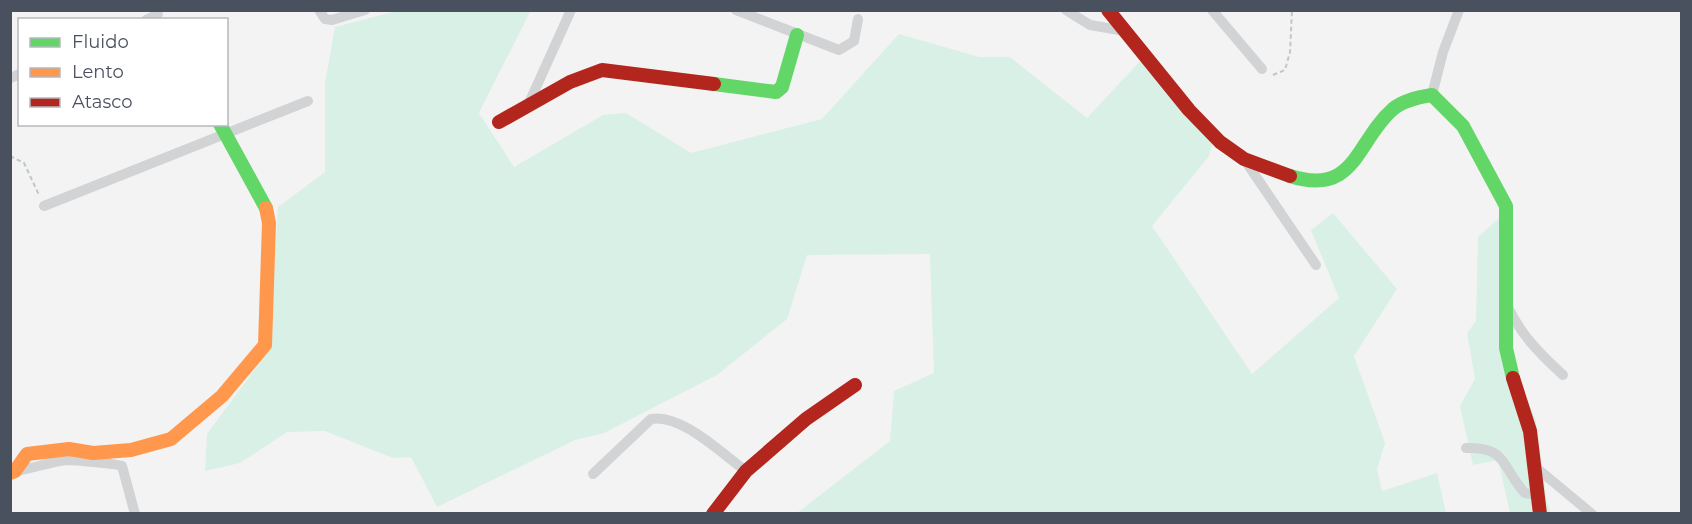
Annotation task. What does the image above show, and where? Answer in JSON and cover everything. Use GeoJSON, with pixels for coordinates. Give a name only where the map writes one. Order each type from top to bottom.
{"type":"FeatureCollection","features":[{"type":"Feature","properties":{"kind":"street"},"geometry":{"type":"LineString","coordinates":[[322,15],[332,20],[365,10]]}},
{"type":"Feature","properties":{"kind":"street"},"geometry":{"type":"LineString","coordinates":[[529,103],[571,10]]}},
{"type":"Feature","properties":{"kind":"street"},"geometry":{"type":"LineString","coordinates":[[736,10],[839,50],[854,40],[858,19]]}},
{"type":"Feature","properties":{"kind":"street"},"geometry":{"type":"LineString","coordinates":[[1066,10],[1090,25],[1125,31]]}},
{"type":"Feature","properties":{"kind":"street"},"geometry":{"type":"LineString","coordinates":[[1108,10],[1212,136],[1243,158],[1296,178],[1316,183],[1332,180],[1359,156],[1376,129],[1394,108],[1404,100],[1432,95]]}},
{"type":"Feature","properties":{"kind":"street"},"geometry":{"type":"LineString","coordinates":[[1212,10],[1262,69]]}},
{"type":"Feature","properties":{"kind":"street"},"geometry":{"type":"LineString","coordinates":[[1225,10],[1225,26]]}},
{"type":"Feature","properties":{"kind":"street"},"geometry":{"type":"LineString","coordinates":[[1432,95],[1443,52],[1459,10]]}},
{"type":"Feature","properties":{"kind":"street"},"geometry":{"type":"LineString","coordinates":[[499,122],[529,103],[570,82],[602,70],[776,92],[782,87],[797,35]]}},
{"type":"Feature","properties":{"kind":"street"},"geometry":{"type":"LineString","coordinates":[[1432,95],[1463,126],[1506,206],[1504,299],[1506,348],[1516,390],[1530,431],[1532,465],[1540,513]]}},
{"type":"Feature","properties":{"kind":"street"},"geometry":{"type":"LineString","coordinates":[[44,206],[222,128],[308,101]]}},
{"type":"Feature","properties":{"kind":"street"},"geometry":{"type":"LineString","coordinates":[[13,472],[27,454],[69,449],[93,453],[131,450],[171,440],[222,396],[265,345],[269,223],[264,201],[222,128]]}},
{"type":"Feature","properties":{"kind":"street"},"geometry":{"type":"LineString","coordinates":[[1243,158],[1316,265]]}},
{"type":"Feature","properties":{"kind":"street"},"geometry":{"type":"LineString","coordinates":[[1504,299],[1515,322],[1528,340],[1563,375]]}},
{"type":"Feature","properties":{"kind":"street"},"geometry":{"type":"LineString","coordinates":[[713,513],[746,471],[806,419],[855,385]]}},
{"type":"Feature","properties":{"kind":"street"},"geometry":{"type":"LineString","coordinates":[[593,474],[651,419],[663,417],[696,434],[746,471]]}},
{"type":"Feature","properties":{"kind":"street"},"geometry":{"type":"LineString","coordinates":[[1466,448],[1484,447],[1499,455],[1525,493],[1537,495]]}},
{"type":"Feature","properties":{"kind":"street"},"geometry":{"type":"LineString","coordinates":[[13,472],[67,460],[88,464],[117,462],[122,466],[135,513]]}},
{"type":"Feature","properties":{"kind":"street"},"geometry":{"type":"LineString","coordinates":[[1532,465],[1592,513]]}},
{"type":"Feature","properties":{"kind":"path"},"geometry":{"type":"LineString","coordinates":[[1262,69],[1273,75],[1285,70],[1290,52],[1292,10]]}},
{"type":"Feature","properties":{"kind":"path"},"geometry":{"type":"LineString","coordinates":[[10,156],[24,164],[30,171],[44,206]]}},
{"type":"Feature","properties":{"kind":"green space"},"geometry":{"type":"Polygon","coordinates":[[[531,10],[479,113],[514,167],[603,115],[626,113],[691,153],[822,119],[899,34],[979,57],[1010,57],[1087,118],[1143,58],[1212,144],[1209,156],[1152,226],[1252,374],[1339,298],[1311,230],[1333,213],[1397,289],[1354,356],[1385,443],[1377,469],[1382,491],[1437,473],[1446,513],[797,513],[890,441],[894,391],[934,373],[930,254],[807,255],[787,319],[717,375],[604,433],[575,440],[437,507],[411,457],[393,458],[325,431],[287,432],[240,463],[205,471],[207,434],[269,350],[278,207],[325,172],[325,83],[335,27],[397,11],[531,10]]]}},
{"type":"Feature","properties":{"kind":"green space"},"geometry":{"type":"Polygon","coordinates":[[[1513,206],[1509,328],[1519,377],[1536,421],[1547,502],[1551,513],[1510,513],[1498,460],[1473,465],[1460,406],[1475,379],[1467,333],[1476,321],[1478,237],[1513,206]]]}},
{"type":"Feature","properties":{"kind":"traffic: fast"},"geometry":{"type":"LineString","coordinates":[[714,84],[776,92],[782,87],[797,35]]}},
{"type":"Feature","properties":{"kind":"traffic: fast"},"geometry":{"type":"LineString","coordinates":[[1290,176],[1312,180],[1329,179],[1342,172],[1393,109],[1411,99],[1432,95],[1463,126],[1506,206],[1506,348],[1513,378]]}},
{"type":"Feature","properties":{"kind":"traffic: fast"},"geometry":{"type":"LineString","coordinates":[[221,126],[266,208]]}},
{"type":"Feature","properties":{"kind":"traffic: slow"},"geometry":{"type":"LineString","coordinates":[[10,473],[15,471],[27,454],[69,449],[93,453],[131,450],[171,439],[222,396],[265,345],[269,223],[266,208]]}},
{"type":"Feature","properties":{"kind":"traffic: jam"},"geometry":{"type":"LineString","coordinates":[[1108,10],[1189,110],[1220,142],[1244,159],[1290,176]]}},
{"type":"Feature","properties":{"kind":"traffic: jam"},"geometry":{"type":"LineString","coordinates":[[499,122],[570,82],[602,70],[714,84]]}},
{"type":"Feature","properties":{"kind":"traffic: jam"},"geometry":{"type":"LineString","coordinates":[[1513,378],[1530,431],[1540,514]]}},
{"type":"Feature","properties":{"kind":"traffic: jam"},"geometry":{"type":"LineString","coordinates":[[713,514],[746,471],[806,419],[855,385]]}}]}
